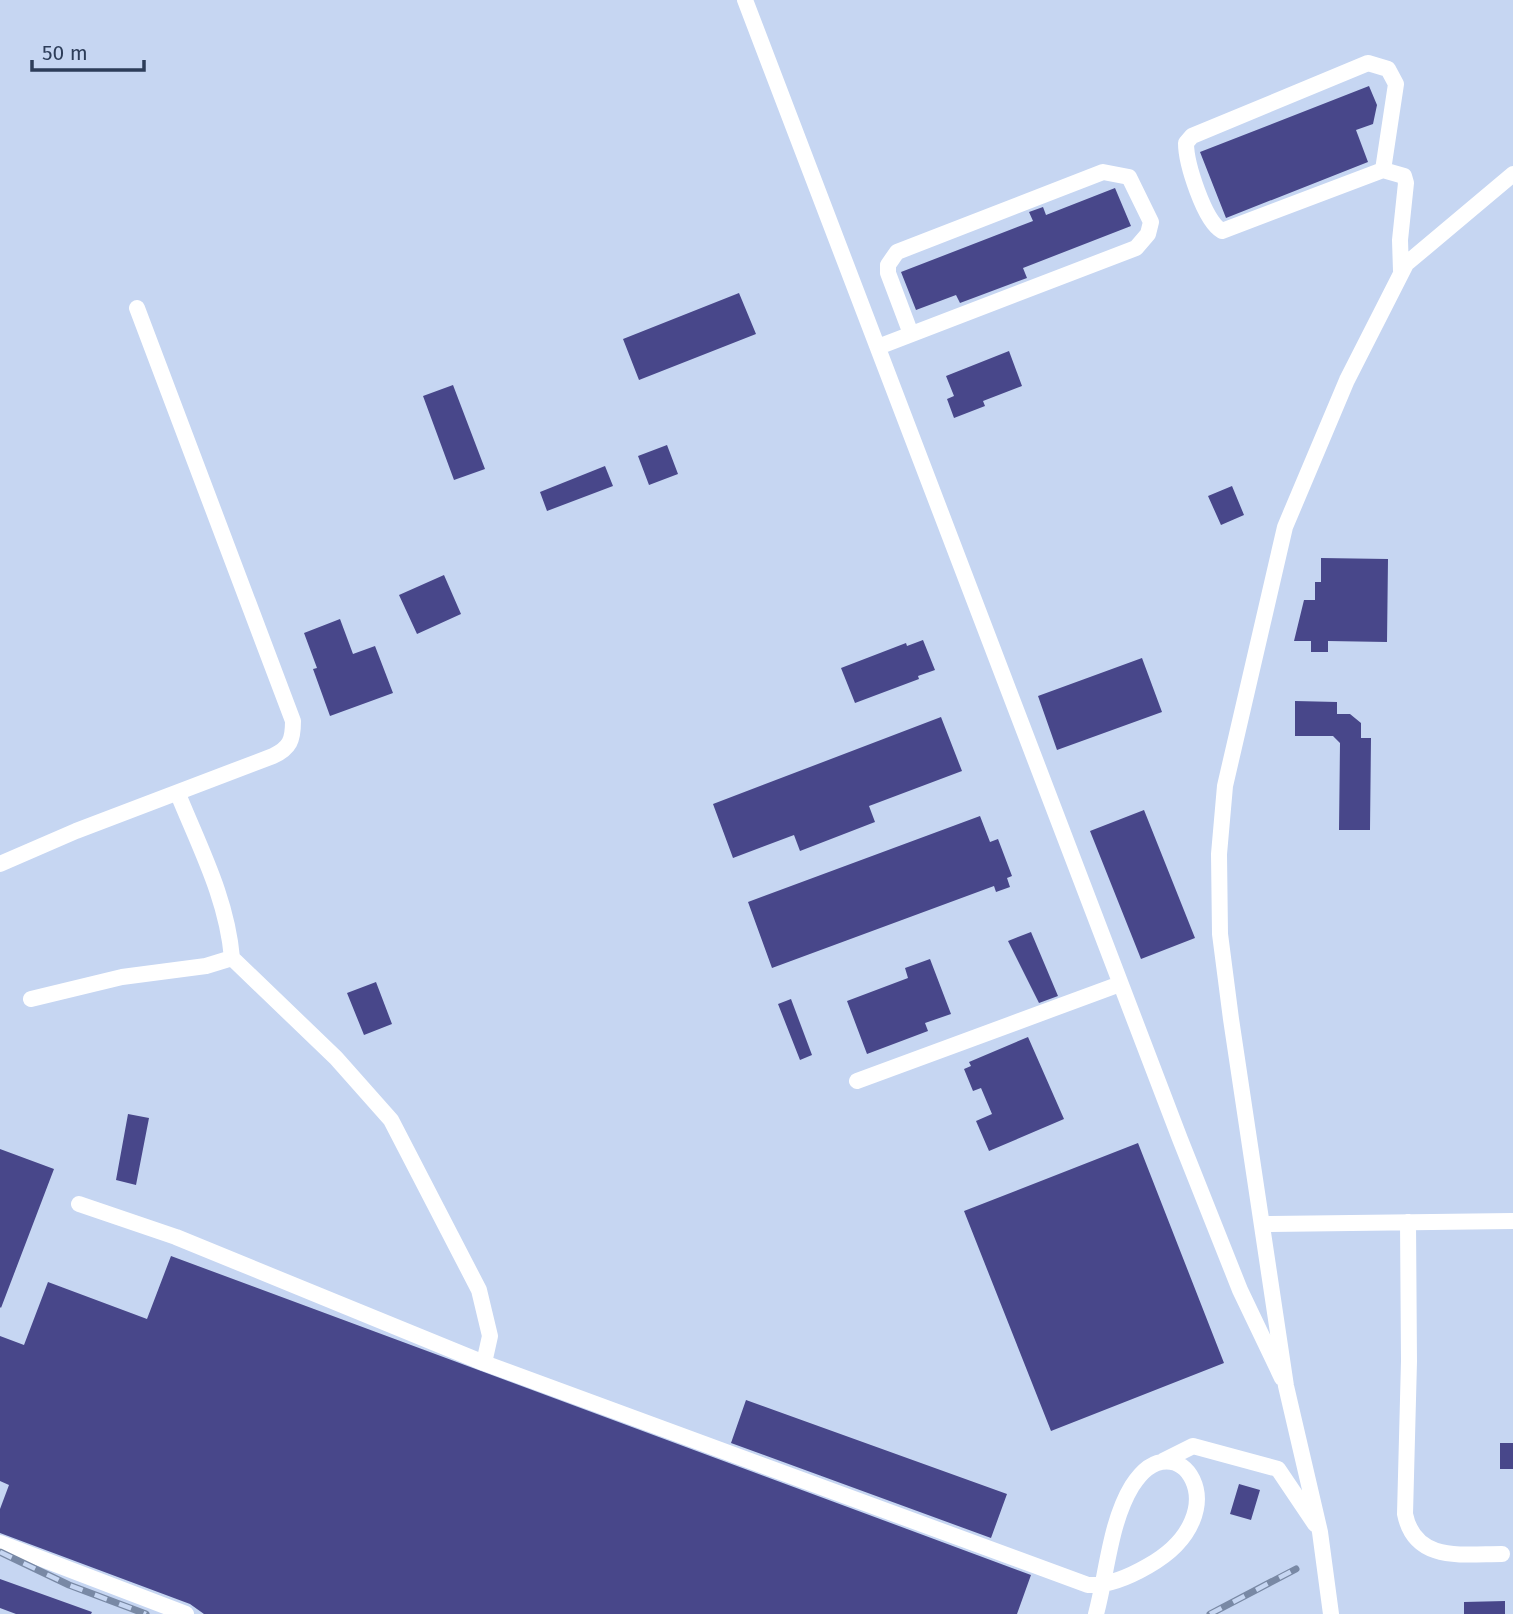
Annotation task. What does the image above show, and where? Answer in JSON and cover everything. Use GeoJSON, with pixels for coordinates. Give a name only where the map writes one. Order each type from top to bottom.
{"type":"FeatureCollection","features":[{"type":"Feature","properties":{"kind":"street"},"geometry":{"type":"LineString","coordinates":[[746,0],[1120,984],[1240,1290],[1286,1386]]}},
{"type":"Feature","properties":{"kind":"street"},"geometry":{"type":"LineString","coordinates":[[1383,170],[1396,84],[1388,69],[1368,64],[1192,136],[1186,143],[1189,166],[1212,224],[1222,231],[1383,170],[1398,172],[1404,176],[1406,183],[1400,240],[1401,271]]}},
{"type":"Feature","properties":{"kind":"street"},"geometry":{"type":"LineString","coordinates":[[878,347],[1136,248],[1148,234],[1151,222],[1132,181],[1122,174],[1103,172],[897,252],[888,265],[888,273],[911,334]]}},
{"type":"Feature","properties":{"kind":"street"},"geometry":{"type":"LineString","coordinates":[[1331,1614],[1320,1532],[1286,1386],[1220,934],[1219,854],[1226,786],[1285,527],[1294,499],[1347,380],[1401,271],[1420,250],[1513,174]]}},
{"type":"Feature","properties":{"kind":"street"},"geometry":{"type":"LineString","coordinates":[[0,864],[76,831],[178,794],[287,749],[293,737],[293,721],[137,308]]}},
{"type":"Feature","properties":{"kind":"street"},"geometry":{"type":"LineString","coordinates":[[178,794],[218,886],[230,933],[232,958],[336,1058],[391,1120],[479,1290],[490,1336],[484,1363]]}},
{"type":"Feature","properties":{"kind":"street"},"geometry":{"type":"LineString","coordinates":[[32,999],[122,977],[206,966],[232,958]]}},
{"type":"Feature","properties":{"kind":"street"},"geometry":{"type":"LineString","coordinates":[[857,1081],[1120,984]]}},
{"type":"Feature","properties":{"kind":"street"},"geometry":{"type":"LineString","coordinates":[[79,1203],[176,1237],[484,1363],[1088,1585],[1103,1586],[1139,1572],[1171,1554],[1189,1531],[1197,1511],[1196,1487],[1189,1471],[1177,1463],[1161,1462]]}},
{"type":"Feature","properties":{"kind":"street"},"geometry":{"type":"LineString","coordinates":[[1262,1224],[1513,1221]]}},
{"type":"Feature","properties":{"kind":"street"},"geometry":{"type":"LineString","coordinates":[[1408,1222],[1407,1527],[1419,1543],[1434,1552],[1502,1553]]}},
{"type":"Feature","properties":{"kind":"street"},"geometry":{"type":"LineString","coordinates":[[1096,1614],[1119,1517],[1132,1486],[1147,1469],[1193,1446],[1278,1469],[1320,1532]]}},
{"type":"Feature","properties":{"kind":"street"},"geometry":{"type":"LineString","coordinates":[[0,1543],[186,1614]]}},
{"type":"Feature","properties":{"kind":"building"},"geometry":{"type":"Polygon","coordinates":[[[1369,86],[1377,105],[1373,124],[1356,130],[1368,162],[1226,218],[1200,152],[1369,86]]]}},
{"type":"Feature","properties":{"kind":"building"},"geometry":{"type":"Polygon","coordinates":[[[1115,188],[1131,226],[1023,268],[1027,278],[960,303],[956,295],[916,310],[901,272],[1033,221],[1029,212],[1043,207],[1046,215],[1115,188]]]}},
{"type":"Feature","properties":{"kind":"building"},"geometry":{"type":"Polygon","coordinates":[[[739,293],[756,334],[639,380],[623,339],[739,293]]]}},
{"type":"Feature","properties":{"kind":"building"},"geometry":{"type":"Polygon","coordinates":[[[1009,351],[1022,386],[983,401],[985,406],[954,418],[947,399],[954,396],[946,376],[1009,351]]]}},
{"type":"Feature","properties":{"kind":"building"},"geometry":{"type":"Polygon","coordinates":[[[453,385],[485,469],[454,480],[423,396],[453,385]]]}},
{"type":"Feature","properties":{"kind":"building"},"geometry":{"type":"Polygon","coordinates":[[[667,445],[678,474],[649,485],[638,456],[667,445]]]}},
{"type":"Feature","properties":{"kind":"building"},"geometry":{"type":"Polygon","coordinates":[[[605,466],[613,486],[547,511],[540,492],[605,466]]]}},
{"type":"Feature","properties":{"kind":"building"},"geometry":{"type":"Polygon","coordinates":[[[1232,486],[1244,515],[1221,525],[1208,496],[1232,486]]]}},
{"type":"Feature","properties":{"kind":"building"},"geometry":{"type":"Polygon","coordinates":[[[1321,558],[1388,559],[1387,642],[1328,641],[1328,652],[1311,652],[1311,641],[1294,641],[1304,600],[1315,600],[1315,582],[1321,582],[1321,558]]]}},
{"type":"Feature","properties":{"kind":"building"},"geometry":{"type":"Polygon","coordinates":[[[444,575],[461,614],[417,634],[399,595],[444,575]]]}},
{"type":"Feature","properties":{"kind":"building"},"geometry":{"type":"Polygon","coordinates":[[[340,619],[353,654],[375,646],[393,693],[330,716],[313,669],[317,668],[304,633],[340,619]]]}},
{"type":"Feature","properties":{"kind":"building"},"geometry":{"type":"Polygon","coordinates":[[[923,640],[935,670],[918,676],[919,679],[855,703],[841,668],[906,643],[907,646],[923,640]]]}},
{"type":"Feature","properties":{"kind":"building"},"geometry":{"type":"Polygon","coordinates":[[[1142,658],[1162,712],[1057,750],[1038,696],[1142,658]]]}},
{"type":"Feature","properties":{"kind":"building"},"geometry":{"type":"Polygon","coordinates":[[[1295,701],[1337,702],[1337,714],[1350,714],[1361,723],[1361,738],[1371,738],[1370,830],[1339,830],[1340,743],[1333,736],[1295,736],[1295,701]]]}},
{"type":"Feature","properties":{"kind":"building"},"geometry":{"type":"Polygon","coordinates":[[[941,717],[962,771],[869,806],[875,822],[800,851],[794,835],[733,858],[713,804],[941,717]]]}},
{"type":"Feature","properties":{"kind":"building"},"geometry":{"type":"Polygon","coordinates":[[[1144,810],[1195,938],[1141,959],[1090,831],[1144,810]]]}},
{"type":"Feature","properties":{"kind":"building"},"geometry":{"type":"Polygon","coordinates":[[[980,816],[990,842],[998,839],[1012,876],[1007,878],[1010,887],[996,892],[994,886],[772,968],[748,902],[980,816]]]}},
{"type":"Feature","properties":{"kind":"building"},"geometry":{"type":"Polygon","coordinates":[[[1031,932],[1058,996],[1039,1003],[1008,941],[1031,932]]]}},
{"type":"Feature","properties":{"kind":"building"},"geometry":{"type":"Polygon","coordinates":[[[930,959],[951,1014],[925,1023],[928,1031],[867,1054],[847,1001],[908,978],[905,968],[930,959]]]}},
{"type":"Feature","properties":{"kind":"building"},"geometry":{"type":"Polygon","coordinates":[[[376,982],[392,1024],[364,1035],[347,993],[376,982]]]}},
{"type":"Feature","properties":{"kind":"building"},"geometry":{"type":"Polygon","coordinates":[[[791,999],[812,1055],[800,1060],[778,1004],[791,999]]]}},
{"type":"Feature","properties":{"kind":"building"},"geometry":{"type":"Polygon","coordinates":[[[1028,1037],[1064,1119],[989,1151],[976,1121],[992,1114],[981,1088],[973,1091],[964,1069],[971,1066],[969,1062],[1028,1037]]]}},
{"type":"Feature","properties":{"kind":"building"},"geometry":{"type":"Polygon","coordinates":[[[128,1114],[149,1118],[136,1185],[116,1180],[128,1114]]]}},
{"type":"Feature","properties":{"kind":"building"},"geometry":{"type":"Polygon","coordinates":[[[1138,1143],[1224,1363],[1051,1431],[964,1211],[1138,1143]]]}},
{"type":"Feature","properties":{"kind":"building"},"geometry":{"type":"Polygon","coordinates":[[[0,1149],[54,1169],[1,1308],[0,1307],[0,1149]]]}},
{"type":"Feature","properties":{"kind":"building"},"geometry":{"type":"Polygon","coordinates":[[[171,1256],[1031,1575],[1017,1614],[204,1614],[190,1604],[0,1533],[0,1509],[9,1485],[0,1481],[0,1336],[24,1345],[48,1282],[147,1319],[171,1256]]]}},
{"type":"Feature","properties":{"kind":"building"},"geometry":{"type":"Polygon","coordinates":[[[746,1400],[1007,1494],[991,1538],[731,1443],[746,1400]]]}},
{"type":"Feature","properties":{"kind":"building"},"geometry":{"type":"Polygon","coordinates":[[[1500,1443],[1513,1443],[1513,1469],[1500,1469],[1500,1443]]]}},
{"type":"Feature","properties":{"kind":"building"},"geometry":{"type":"Polygon","coordinates":[[[1239,1484],[1260,1490],[1251,1520],[1230,1514],[1239,1484]]]}},
{"type":"Feature","properties":{"kind":"building"},"geometry":{"type":"Polygon","coordinates":[[[0,1579],[92,1612],[16,1614],[0,1608],[0,1579]]]}},
{"type":"Feature","properties":{"kind":"building"},"geometry":{"type":"Polygon","coordinates":[[[1505,1601],[1505,1614],[1464,1614],[1464,1602],[1505,1601]]]}},
{"type":"Feature","properties":{"kind":"railway"},"geometry":{"type":"LineString","coordinates":[[0,1552],[69,1585],[146,1614]]}},
{"type":"Feature","properties":{"kind":"railway"},"geometry":{"type":"LineString","coordinates":[[1210,1614],[1296,1569]]}}]}
